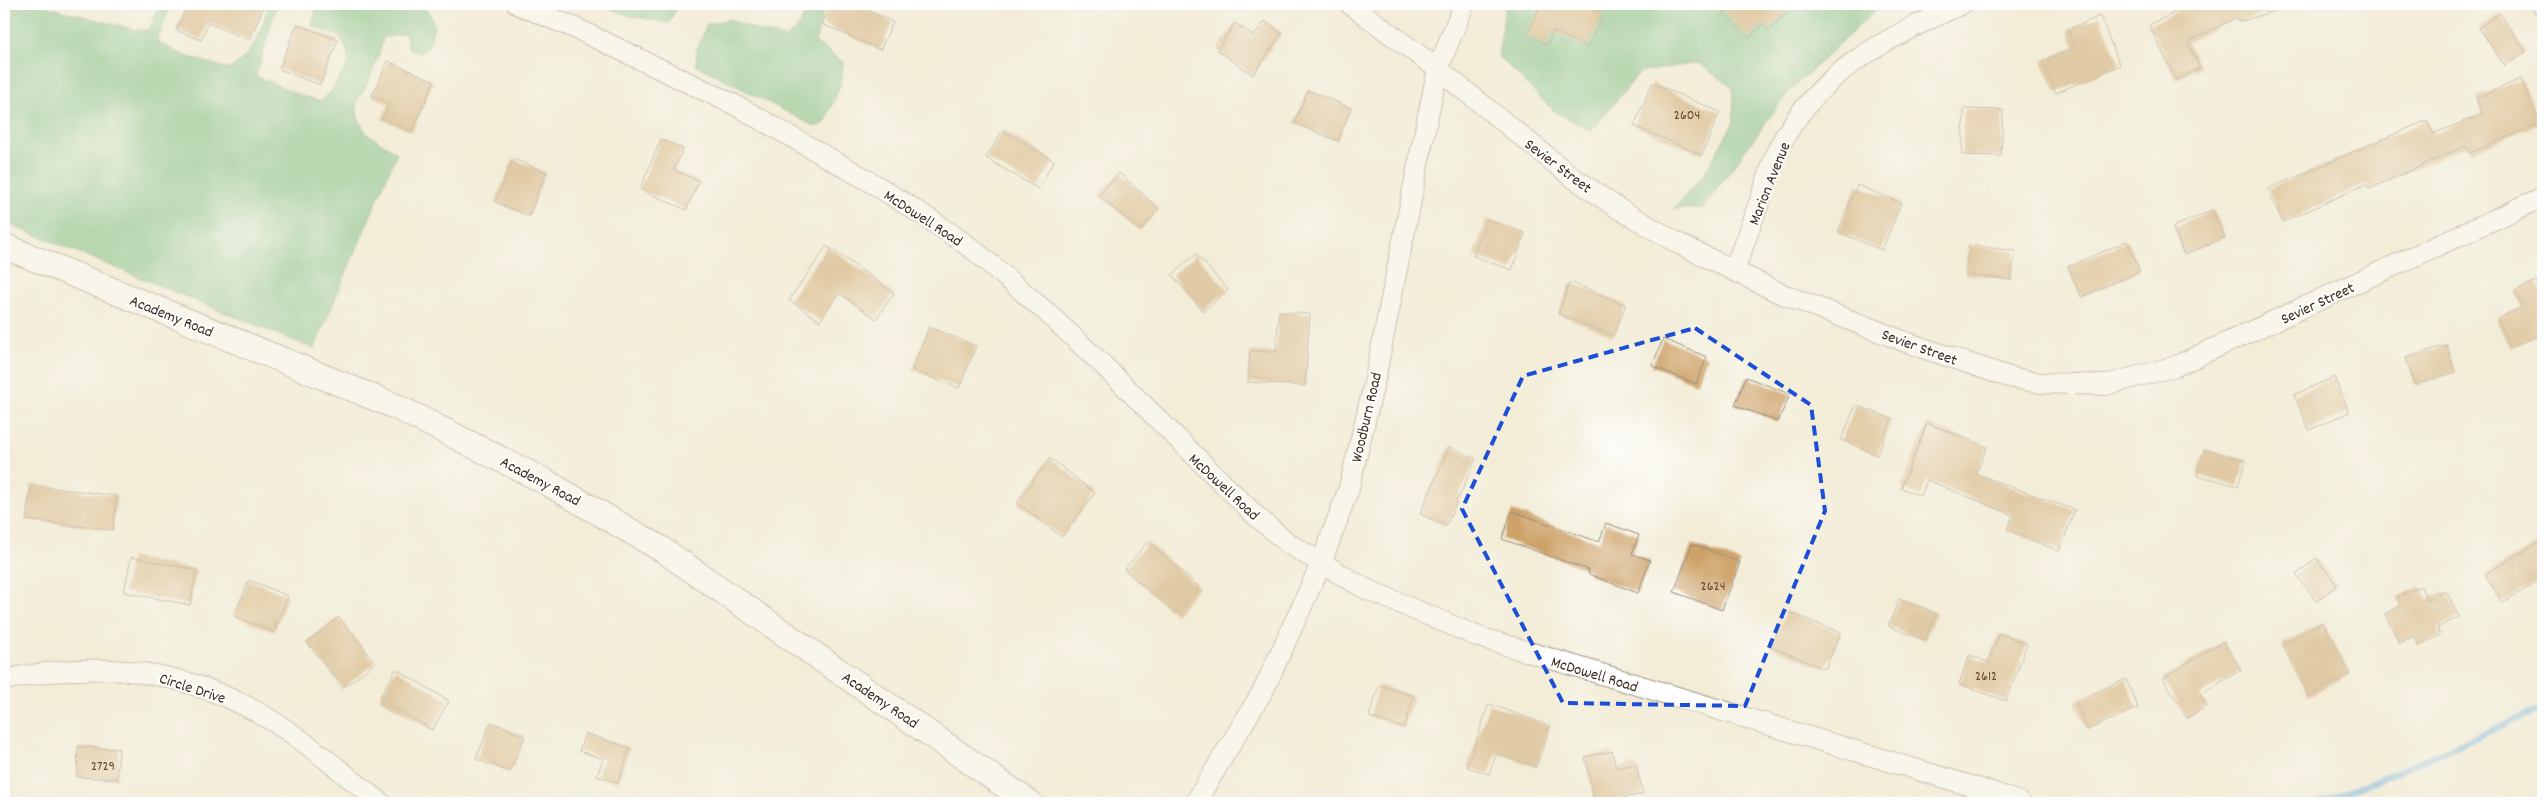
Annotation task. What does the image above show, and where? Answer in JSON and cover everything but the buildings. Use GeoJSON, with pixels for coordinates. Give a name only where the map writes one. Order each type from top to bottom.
{"type":"FeatureCollection","features":[{"type":"Feature","properties":{"kind":"main road","name":"Academy Road"},"geometry":{"type":"LineString","coordinates":[[4,246],[397,407],[546,482],[663,550],[1030,803]]}},
{"type":"Feature","properties":{"kind":"street","name":"McDowell Road"},"geometry":{"type":"LineString","coordinates":[[517,4],[576,28],[737,106],[869,181],[931,220],[975,251],[1044,310],[1102,364],[1256,516],[1289,544],[1364,588],[1479,638],[1994,793],[2021,803]]}},
{"type":"Feature","properties":{"kind":"street","name":"Sevier Street"},"geometry":{"type":"LineString","coordinates":[[1350,4],[1438,69],[1579,182],[1619,209],[1673,240],[1780,292],[1911,344],[2010,378],[2041,383],[2106,384],[2123,382],[2176,366],[2543,197]]}},
{"type":"Feature","properties":{"kind":"street","name":"Woodburn Road"},"geometry":{"type":"LineString","coordinates":[[1195,803],[1264,689],[1321,564],[1349,488],[1366,418],[1438,69],[1464,4]]}},
{"type":"Feature","properties":{"kind":"street","name":"Marion Avenue"},"geometry":{"type":"LineString","coordinates":[[1734,271],[1778,150],[1796,119],[1819,90],[1857,58],[1911,27],[1962,4]]}},
{"type":"Feature","properties":{"kind":"street","name":"Circle Drive"},"geometry":{"type":"LineString","coordinates":[[4,680],[38,672],[92,667],[160,676],[211,690],[229,698],[293,735],[381,803]]}},
{"type":"Feature","properties":{"kind":"highlighted area"},"geometry":{"type":"Polygon","coordinates":[[[1695,328],[1811,405],[1825,511],[1745,706],[1563,703],[1462,509],[1523,376],[1695,328]]]}},
{"type":"Feature","properties":{"kind":"green space"},"geometry":{"type":"Polygon","coordinates":[[[4,4],[48,4],[48,7],[136,30],[149,30],[161,4],[171,4],[157,42],[185,56],[229,69],[245,57],[256,41],[268,4],[277,4],[256,76],[305,97],[322,101],[332,90],[349,62],[346,47],[340,36],[312,26],[317,4],[420,4],[426,10],[433,24],[432,35],[427,49],[418,53],[408,47],[406,33],[383,38],[380,52],[369,80],[356,103],[358,118],[366,133],[397,153],[314,349],[4,222],[4,4]]]}},
{"type":"Feature","properties":{"kind":"green space"},"geometry":{"type":"Polygon","coordinates":[[[599,4],[678,5],[669,23],[630,16],[599,4]]]}},
{"type":"Feature","properties":{"kind":"green space"},"geometry":{"type":"Polygon","coordinates":[[[810,4],[825,4],[815,42],[843,62],[842,80],[825,123],[816,127],[696,65],[697,50],[707,24],[729,19],[759,31],[785,38],[798,28],[810,4]]]}},
{"type":"Feature","properties":{"kind":"green space"},"geometry":{"type":"Polygon","coordinates":[[[1508,4],[1888,4],[1876,10],[1789,91],[1703,208],[1674,209],[1703,176],[1734,122],[1733,87],[1698,63],[1640,72],[1591,131],[1554,111],[1498,56],[1505,9],[1508,4]]]}},
{"type":"Feature","properties":{"kind":"waterway"},"geometry":{"type":"LineString","coordinates":[[2317,803],[2378,780],[2543,708]]}}]}
